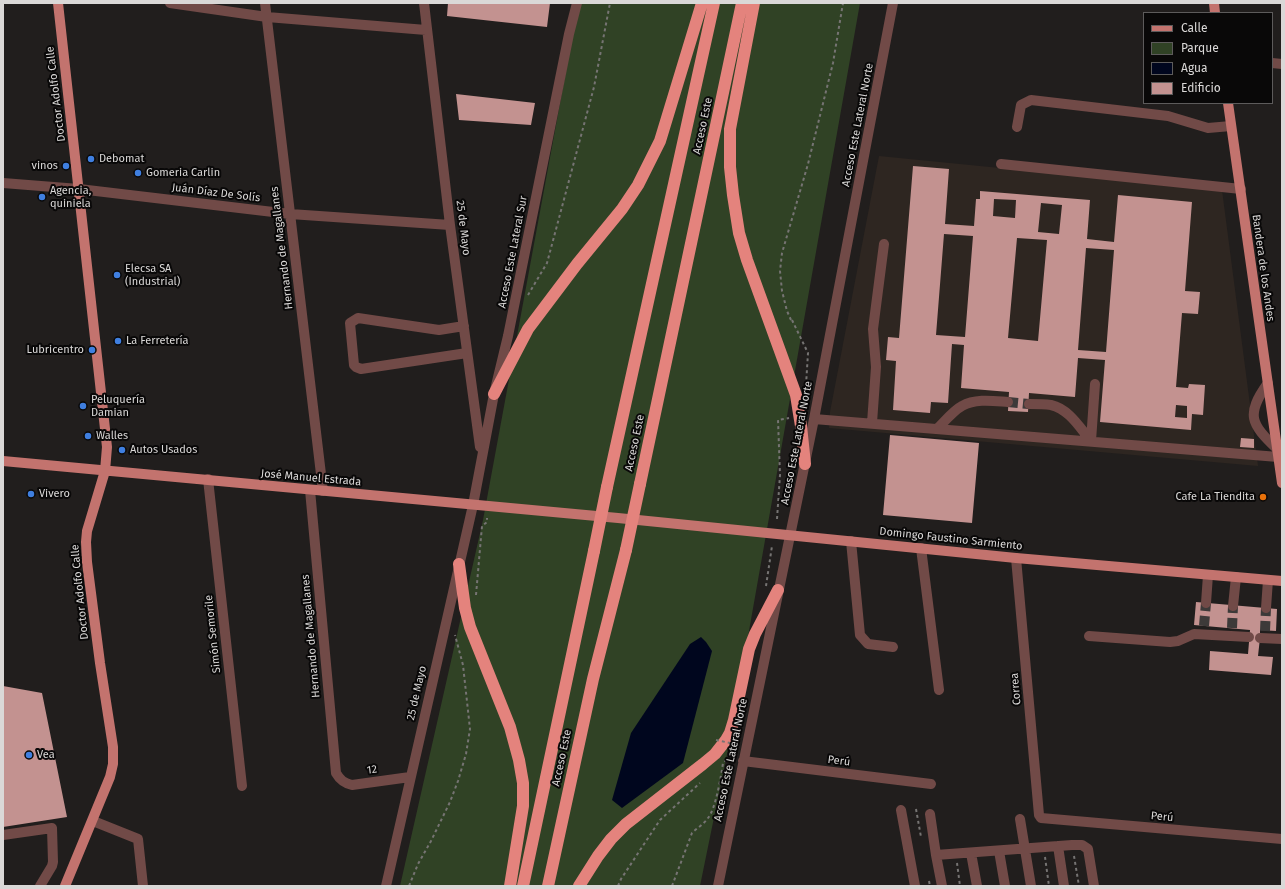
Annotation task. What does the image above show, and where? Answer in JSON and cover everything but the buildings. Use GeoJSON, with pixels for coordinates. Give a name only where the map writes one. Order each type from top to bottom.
{"type":"FeatureCollection","features":[{"type":"Feature","properties":{"kind":"highway"},"geometry":{"type":"LineString","coordinates":[[494,394],[528,329],[577,264],[622,209],[638,185],[653,157],[663,135],[702,3]]}},
{"type":"Feature","properties":{"kind":"highway","name":"Acceso Este"},"geometry":{"type":"LineString","coordinates":[[523,886],[607,487],[714,3]]}},
{"type":"Feature","properties":{"kind":"highway","name":"Acceso Este"},"geometry":{"type":"LineString","coordinates":[[548,886],[593,679],[626,550],[742,3]]}},
{"type":"Feature","properties":{"kind":"highway"},"geometry":{"type":"LineString","coordinates":[[754,3],[730,129],[730,167],[732,188],[740,233],[747,260],[796,395],[805,464]]}},
{"type":"Feature","properties":{"kind":"highway"},"geometry":{"type":"LineString","coordinates":[[459,564],[463,596],[470,626],[510,727],[519,760],[523,783],[523,806],[510,886]]}},
{"type":"Feature","properties":{"kind":"highway"},"geometry":{"type":"LineString","coordinates":[[580,886],[598,856],[626,824],[715,754],[726,740],[734,720],[752,642],[778,590]]}},
{"type":"Feature","properties":{"kind":"main road","name":"Doctor Adolfo Calle"},"geometry":{"type":"LineString","coordinates":[[58,3],[108,447],[105,471],[87,531],[86,542],[87,562],[100,663],[113,747],[113,764],[110,777],[65,886]]}},
{"type":"Feature","properties":{"kind":"main road","name":"Bandera de los Andes"},"geometry":{"type":"LineString","coordinates":[[1228,104],[1282,484]]}},
{"type":"Feature","properties":{"kind":"main road","name":"José Manuel Estrada"},"geometry":{"type":"LineString","coordinates":[[3,461],[618,518]]}},
{"type":"Feature","properties":{"kind":"main road","name":"Domingo Faustino Sarmiento"},"geometry":{"type":"LineString","coordinates":[[618,518],[1016,558],[1282,581]]}},
{"type":"Feature","properties":{"kind":"street"},"geometry":{"type":"LineString","coordinates":[[170,3],[267,17],[426,30]]}},
{"type":"Feature","properties":{"kind":"street","name":"Hernando de Magallanes"},"geometry":{"type":"LineString","coordinates":[[265,3],[323,491]]}},
{"type":"Feature","properties":{"kind":"street","name":"25 de Mayo"},"geometry":{"type":"LineString","coordinates":[[424,3],[450,225],[482,456]]}},
{"type":"Feature","properties":{"kind":"street","name":"Acceso Este Lateral Sur"},"geometry":{"type":"LineString","coordinates":[[473,505],[494,394],[508,336],[569,34],[577,3]]}},
{"type":"Feature","properties":{"kind":"street","name":"Acceso Este Lateral Norte"},"geometry":{"type":"LineString","coordinates":[[718,886],[805,464],[893,3]]}},
{"type":"Feature","properties":{"kind":"street"},"geometry":{"type":"LineString","coordinates":[[1018,127],[1021,105],[1030,100],[1168,116],[1208,128],[1232,126]]}},
{"type":"Feature","properties":{"kind":"street"},"geometry":{"type":"LineString","coordinates":[[1001,164],[1241,189]]}},
{"type":"Feature","properties":{"kind":"street","name":"Juán Díaz De Solís"},"geometry":{"type":"LineString","coordinates":[[3,183],[79,189],[290,214],[450,225]]}},
{"type":"Feature","properties":{"kind":"street"},"geometry":{"type":"LineString","coordinates":[[872,423],[876,367],[873,329],[884,244]]}},
{"type":"Feature","properties":{"kind":"street"},"geometry":{"type":"LineString","coordinates":[[464,326],[439,330],[358,318],[350,323],[354,365],[360,369],[467,353]]}},
{"type":"Feature","properties":{"kind":"street"},"geometry":{"type":"LineString","coordinates":[[1268,383],[1258,396],[1254,414],[1254,423],[1279,457]]}},
{"type":"Feature","properties":{"kind":"street"},"geometry":{"type":"LineString","coordinates":[[1091,441],[1095,384]]}},
{"type":"Feature","properties":{"kind":"street"},"geometry":{"type":"LineString","coordinates":[[937,429],[962,406],[973,402],[984,401],[1008,402]]}},
{"type":"Feature","properties":{"kind":"street"},"geometry":{"type":"LineString","coordinates":[[1028,404],[1050,405],[1062,409],[1070,416],[1091,441]]}},
{"type":"Feature","properties":{"kind":"street"},"geometry":{"type":"LineString","coordinates":[[814,418],[1279,457]]}},
{"type":"Feature","properties":{"kind":"street","name":"Simón Semorile"},"geometry":{"type":"LineString","coordinates":[[208,479],[242,786]]}},
{"type":"Feature","properties":{"kind":"street","name":"Hernando de Magallanes"},"geometry":{"type":"LineString","coordinates":[[310,490],[334,762],[336,773],[340,779]]}},
{"type":"Feature","properties":{"kind":"street","name":"25 de Mayo"},"geometry":{"type":"LineString","coordinates":[[386,886],[473,505]]}},
{"type":"Feature","properties":{"kind":"street"},"geometry":{"type":"LineString","coordinates":[[851,541],[860,635],[868,644],[893,646]]}},
{"type":"Feature","properties":{"kind":"street"},"geometry":{"type":"LineString","coordinates":[[921,548],[939,690]]}},
{"type":"Feature","properties":{"kind":"street","name":"Correa"},"geometry":{"type":"LineString","coordinates":[[1016,558],[1040,818]]}},
{"type":"Feature","properties":{"kind":"street"},"geometry":{"type":"LineString","coordinates":[[1206,603],[1208,575]]}},
{"type":"Feature","properties":{"kind":"street"},"geometry":{"type":"LineString","coordinates":[[1234,606],[1236,577]]}},
{"type":"Feature","properties":{"kind":"street"},"geometry":{"type":"LineString","coordinates":[[1266,608],[1268,580]]}},
{"type":"Feature","properties":{"kind":"street"},"geometry":{"type":"LineString","coordinates":[[1089,636],[1170,642],[1178,641],[1204,630],[1232,632],[1282,639]]}},
{"type":"Feature","properties":{"kind":"street","name":"Perú"},"geometry":{"type":"LineString","coordinates":[[743,761],[931,784]]}},
{"type":"Feature","properties":{"kind":"street","name":"12"},"geometry":{"type":"LineString","coordinates":[[340,779],[345,784],[352,785],[410,777]]}},
{"type":"Feature","properties":{"kind":"street"},"geometry":{"type":"LineString","coordinates":[[901,810],[915,886]]}},
{"type":"Feature","properties":{"kind":"street"},"geometry":{"type":"LineString","coordinates":[[930,814],[942,886]]}},
{"type":"Feature","properties":{"kind":"street","name":"Perú"},"geometry":{"type":"LineString","coordinates":[[1040,818],[1282,839]]}},
{"type":"Feature","properties":{"kind":"street"},"geometry":{"type":"LineString","coordinates":[[1020,819],[1031,886]]}},
{"type":"Feature","properties":{"kind":"street"},"geometry":{"type":"LineString","coordinates":[[93,821],[138,839],[143,886]]}},
{"type":"Feature","properties":{"kind":"street"},"geometry":{"type":"LineString","coordinates":[[3,835],[52,828],[53,862],[40,886]]}},
{"type":"Feature","properties":{"kind":"street"},"geometry":{"type":"LineString","coordinates":[[936,856],[999,850],[1082,845],[1088,849],[1094,886]]}},
{"type":"Feature","properties":{"kind":"street"},"geometry":{"type":"LineString","coordinates":[[1058,846],[1064,886]]}},
{"type":"Feature","properties":{"kind":"street"},"geometry":{"type":"LineString","coordinates":[[999,850],[1005,886]]}},
{"type":"Feature","properties":{"kind":"street"},"geometry":{"type":"LineString","coordinates":[[971,853],[976,886]]}},
{"type":"Feature","properties":{"kind":"path"},"geometry":{"type":"LineString","coordinates":[[527,298],[547,263],[594,87],[610,3]]}},
{"type":"Feature","properties":{"kind":"path"},"geometry":{"type":"LineString","coordinates":[[806,386],[808,353],[787,311],[782,291],[780,271],[782,253],[808,164],[833,63],[843,3]]}},
{"type":"Feature","properties":{"kind":"path"},"geometry":{"type":"LineString","coordinates":[[777,518],[780,475],[778,420],[799,416]]}},
{"type":"Feature","properties":{"kind":"path"},"geometry":{"type":"LineString","coordinates":[[409,886],[418,864],[450,802],[466,754],[470,729],[463,665]]}},
{"type":"Feature","properties":{"kind":"path"},"geometry":{"type":"LineString","coordinates":[[716,740],[730,743],[729,748]]}},
{"type":"Feature","properties":{"kind":"path"},"geometry":{"type":"LineString","coordinates":[[718,766],[726,757]]}},
{"type":"Feature","properties":{"kind":"path"},"geometry":{"type":"LineString","coordinates":[[723,761],[743,761]]}},
{"type":"Feature","properties":{"kind":"path"},"geometry":{"type":"LineString","coordinates":[[672,886],[692,833],[697,827],[704,823],[712,812],[723,761]]}},
{"type":"Feature","properties":{"kind":"path"},"geometry":{"type":"LineString","coordinates":[[618,886],[621,879],[660,820],[700,783]]}},
{"type":"Feature","properties":{"kind":"path"},"geometry":{"type":"LineString","coordinates":[[1072,845],[1079,886]]}},
{"type":"Feature","properties":{"kind":"path"},"geometry":{"type":"LineString","coordinates":[[1044,847],[1050,886]]}},
{"type":"Feature","properties":{"kind":"path"},"geometry":{"type":"LineString","coordinates":[[956,854],[960,886]]}},
{"type":"Feature","properties":{"kind":"shaded area"},"geometry":{"type":"Polygon","coordinates":[[[879,156],[1222,190],[1258,466],[829,428],[830,412],[879,156]]]}},
{"type":"Feature","properties":{"kind":"green space"},"geometry":{"type":"Polygon","coordinates":[[[581,3],[860,3],[729,744],[700,886],[400,886],[483,520],[573,33],[581,3]]]}},
{"type":"Feature","properties":{"kind":"water"},"geometry":{"type":"Polygon","coordinates":[[[701,637],[712,651],[683,763],[622,808],[612,800],[631,733],[690,644],[701,637]]]}},
{"type":"Feature","properties":{"kind":"tunnel"},"geometry":{"type":"LineString","coordinates":[[1008,402],[1029,404]]}},
{"type":"Feature","properties":{"kind":"tunnel"},"geometry":{"type":"LineString","coordinates":[[1204,626],[1206,603]]}},
{"type":"Feature","properties":{"kind":"tunnel"},"geometry":{"type":"LineString","coordinates":[[1232,628],[1233,606]]}},
{"type":"Feature","properties":{"kind":"tunnel"},"geometry":{"type":"LineString","coordinates":[[1265,631],[1266,608]]}},
{"type":"Feature","properties":{"kind":"place","name":"Debomat"},"geometry":{"type":"Point","coordinates":[91,159]}},
{"type":"Feature","properties":{"kind":"place","name":"vinos"},"geometry":{"type":"Point","coordinates":[66,166]}},
{"type":"Feature","properties":{"kind":"place","name":"Gomeria Carlin"},"geometry":{"type":"Point","coordinates":[138,173]}},
{"type":"Feature","properties":{"kind":"place","name":"Agencia, quiniela"},"geometry":{"type":"Point","coordinates":[42,197]}},
{"type":"Feature","properties":{"kind":"place","name":"Elecsa SA (Industrial)"},"geometry":{"type":"Point","coordinates":[117,275]}},
{"type":"Feature","properties":{"kind":"place","name":"La Ferretería"},"geometry":{"type":"Point","coordinates":[118,341]}},
{"type":"Feature","properties":{"kind":"place","name":"Lubricentro"},"geometry":{"type":"Point","coordinates":[92,350]}},
{"type":"Feature","properties":{"kind":"place","name":"Peluquería Damian"},"geometry":{"type":"Point","coordinates":[83,406]}},
{"type":"Feature","properties":{"kind":"place","name":"Walles"},"geometry":{"type":"Point","coordinates":[88,436]}},
{"type":"Feature","properties":{"kind":"place","name":"Autos Usados"},"geometry":{"type":"Point","coordinates":[122,450]}},
{"type":"Feature","properties":{"kind":"place","name":"Vivero"},"geometry":{"type":"Point","coordinates":[31,494]}},
{"type":"Feature","properties":{"kind":"place","name":"Cafe La Tiendita"},"geometry":{"type":"Point","coordinates":[1263,497]}},
{"type":"Feature","properties":{"kind":"place","name":"Vea"},"geometry":{"type":"Point","coordinates":[29,755]}}]}
